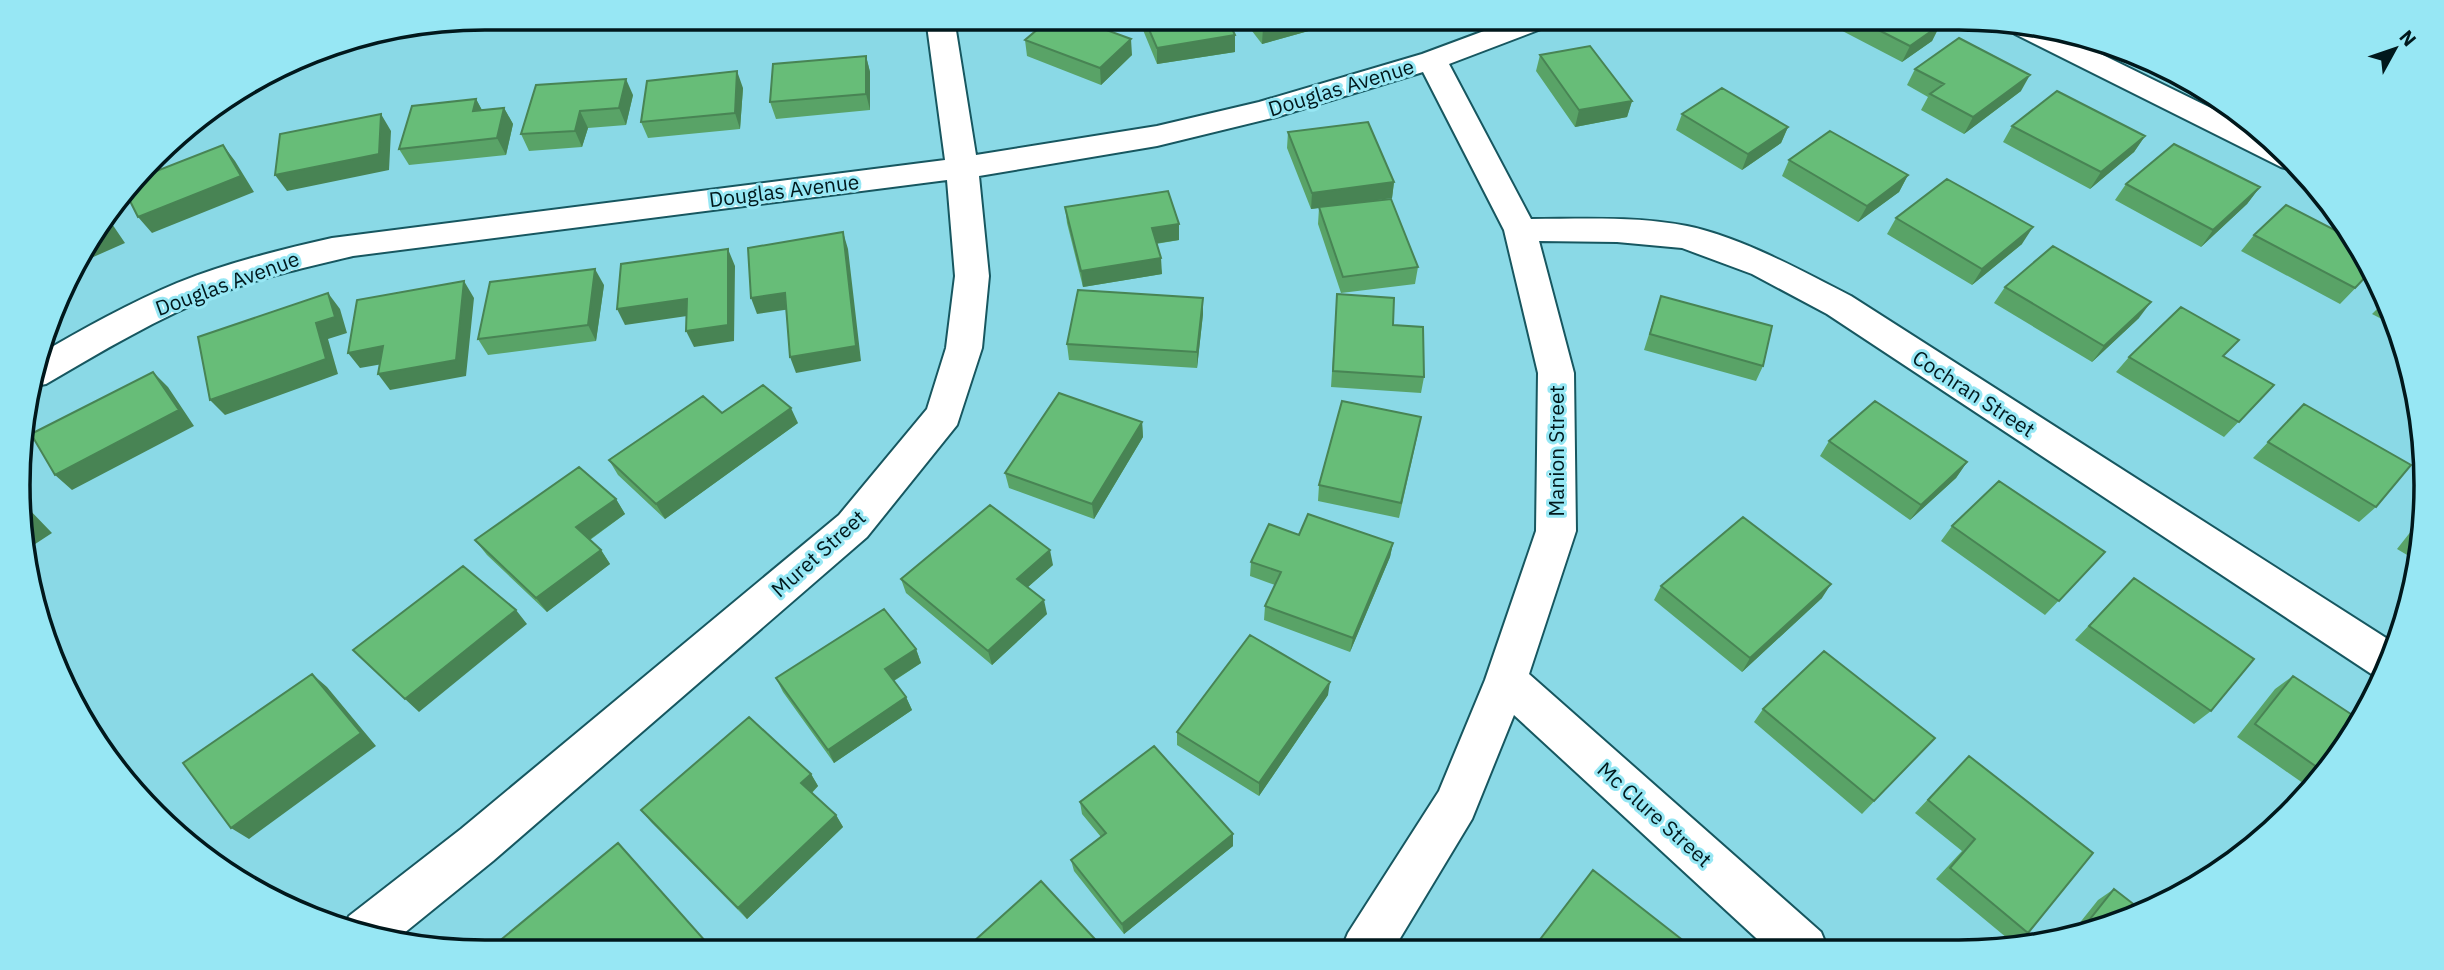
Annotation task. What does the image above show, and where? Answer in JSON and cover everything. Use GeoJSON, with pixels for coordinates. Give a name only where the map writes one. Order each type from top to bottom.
{"type":"FeatureCollection","features":[{"type":"Feature","properties":{"kind":"street","name":"Muret Street"},"geometry":{"type":"LineString","coordinates":[[374,927],[488,836],[853,526],[944,415],[964,348],[972,276],[962,168],[942,30]]}},
{"type":"Feature","properties":{"kind":"street","name":"Douglas Avenue"},"geometry":{"type":"LineString","coordinates":[[45,367],[134,317],[190,292],[300,256],[353,245],[962,168],[1157,136],[1265,110],[1432,60],[1512,30]]}},
{"type":"Feature","properties":{"kind":"street"},"geometry":{"type":"LineString","coordinates":[[2044,37],[2261,145]]}},
{"type":"Feature","properties":{"kind":"street","name":"Manion Street"},"geometry":{"type":"LineString","coordinates":[[1371,940],[1456,804],[1506,680],[1556,531],[1556,373],[1520,230],[1432,60]]}},
{"type":"Feature","properties":{"kind":"street","name":"Cochran Street"},"geometry":{"type":"LineString","coordinates":[[1520,230],[1617,231],[1686,237],[1764,266],[1839,305],[2381,657]]}},
{"type":"Feature","properties":{"kind":"street","name":"Mc Clure Street"},"geometry":{"type":"LineString","coordinates":[[1506,680],[1794,940]]}},
{"type":"Feature","properties":{"kind":"building"},"geometry":{"type":"Polygon","coordinates":[[[1037,30],[1106,30],[1131,39],[1100,68],[1025,40],[1037,30]]]}},
{"type":"Feature","properties":{"kind":"building"},"geometry":{"type":"Polygon","coordinates":[[[1149,30],[1233,30],[1235,35],[1157,48],[1149,30]]]}},
{"type":"Feature","properties":{"kind":"building"},"geometry":{"type":"Polygon","coordinates":[[[1879,30],[1933,30],[1910,46],[1879,30]]]}},
{"type":"Feature","properties":{"kind":"building"},"geometry":{"type":"Polygon","coordinates":[[[1959,38],[2030,75],[1973,117],[1930,94],[1944,84],[1915,69],[1959,38]]]}},
{"type":"Feature","properties":{"kind":"building"},"geometry":{"type":"Polygon","coordinates":[[[1590,46],[1632,101],[1579,110],[1540,55],[1590,46]]]}},
{"type":"Feature","properties":{"kind":"building"},"geometry":{"type":"Polygon","coordinates":[[[866,56],[866,94],[770,102],[773,64],[866,56]]]}},
{"type":"Feature","properties":{"kind":"building"},"geometry":{"type":"Polygon","coordinates":[[[737,71],[735,113],[641,122],[647,81],[737,71]]]}},
{"type":"Feature","properties":{"kind":"building"},"geometry":{"type":"Polygon","coordinates":[[[626,79],[619,108],[580,111],[575,131],[521,134],[536,85],[626,79]]]}},
{"type":"Feature","properties":{"kind":"building"},"geometry":{"type":"Polygon","coordinates":[[[1722,88],[1788,127],[1748,154],[1682,114],[1722,88]]]}},
{"type":"Feature","properties":{"kind":"building"},"geometry":{"type":"Polygon","coordinates":[[[2057,91],[2145,136],[2101,172],[2012,126],[2057,91]]]}},
{"type":"Feature","properties":{"kind":"building"},"geometry":{"type":"Polygon","coordinates":[[[476,99],[473,111],[504,108],[497,138],[399,149],[412,106],[476,99]]]}},
{"type":"Feature","properties":{"kind":"building"},"geometry":{"type":"Polygon","coordinates":[[[381,114],[379,154],[275,175],[280,134],[381,114]]]}},
{"type":"Feature","properties":{"kind":"building"},"geometry":{"type":"Polygon","coordinates":[[[1368,122],[1394,182],[1312,193],[1288,132],[1368,122]]]}},
{"type":"Feature","properties":{"kind":"building"},"geometry":{"type":"Polygon","coordinates":[[[1830,131],[1908,175],[1867,206],[1789,160],[1830,131]]]}},
{"type":"Feature","properties":{"kind":"building"},"geometry":{"type":"Polygon","coordinates":[[[2174,144],[2260,187],[2213,230],[2126,184],[2174,144]]]}},
{"type":"Feature","properties":{"kind":"building"},"geometry":{"type":"Polygon","coordinates":[[[223,145],[241,176],[138,217],[130,201],[155,171],[223,145]]]}},
{"type":"Feature","properties":{"kind":"building"},"geometry":{"type":"Polygon","coordinates":[[[1947,179],[2033,227],[1982,269],[1896,218],[1947,179]]]}},
{"type":"Feature","properties":{"kind":"building"},"geometry":{"type":"Polygon","coordinates":[[[1168,191],[1179,224],[1152,228],[1161,258],[1081,271],[1065,207],[1168,191]]]}},
{"type":"Feature","properties":{"kind":"building"},"geometry":{"type":"Polygon","coordinates":[[[1391,199],[1418,267],[1343,277],[1319,207],[1391,199]]]}},
{"type":"Feature","properties":{"kind":"building"},"geometry":{"type":"Polygon","coordinates":[[[2286,205],[2338,232],[2364,278],[2355,288],[2254,235],[2286,205]]]}},
{"type":"Feature","properties":{"kind":"building"},"geometry":{"type":"Polygon","coordinates":[[[843,232],[856,346],[790,357],[785,293],[751,298],[748,248],[843,232]]]}},
{"type":"Feature","properties":{"kind":"building"},"geometry":{"type":"Polygon","coordinates":[[[2053,246],[2151,302],[2104,346],[2005,287],[2053,246]]]}},
{"type":"Feature","properties":{"kind":"building"},"geometry":{"type":"Polygon","coordinates":[[[728,249],[728,325],[686,331],[687,299],[617,309],[621,264],[728,249]]]}},
{"type":"Feature","properties":{"kind":"building"},"geometry":{"type":"Polygon","coordinates":[[[595,269],[588,325],[478,339],[490,282],[595,269]]]}},
{"type":"Feature","properties":{"kind":"building"},"geometry":{"type":"Polygon","coordinates":[[[464,281],[456,360],[378,374],[383,346],[348,353],[357,300],[464,281]]]}},
{"type":"Feature","properties":{"kind":"building"},"geometry":{"type":"Polygon","coordinates":[[[1078,290],[1203,298],[1197,352],[1067,344],[1078,290]]]}},
{"type":"Feature","properties":{"kind":"building"},"geometry":{"type":"Polygon","coordinates":[[[328,293],[335,317],[316,323],[326,359],[210,400],[198,337],[328,293]]]}},
{"type":"Feature","properties":{"kind":"building"},"geometry":{"type":"Polygon","coordinates":[[[1337,294],[1394,298],[1393,325],[1423,327],[1424,377],[1333,371],[1337,294]]]}},
{"type":"Feature","properties":{"kind":"building"},"geometry":{"type":"Polygon","coordinates":[[[1661,296],[1772,326],[1763,366],[1650,334],[1661,296]]]}},
{"type":"Feature","properties":{"kind":"building"},"geometry":{"type":"Polygon","coordinates":[[[2181,307],[2239,340],[2223,356],[2274,385],[2239,422],[2129,357],[2181,307]]]}},
{"type":"Feature","properties":{"kind":"building"},"geometry":{"type":"Polygon","coordinates":[[[153,372],[179,410],[55,475],[33,437],[33,433],[153,372]]]}},
{"type":"Feature","properties":{"kind":"building"},"geometry":{"type":"Polygon","coordinates":[[[763,385],[791,408],[656,504],[609,460],[703,396],[722,413],[763,385]]]}},
{"type":"Feature","properties":{"kind":"building"},"geometry":{"type":"Polygon","coordinates":[[[1059,393],[1142,422],[1092,504],[1005,473],[1059,393]]]}},
{"type":"Feature","properties":{"kind":"building"},"geometry":{"type":"Polygon","coordinates":[[[1342,401],[1421,417],[1401,503],[1319,485],[1342,401]]]}},
{"type":"Feature","properties":{"kind":"building"},"geometry":{"type":"Polygon","coordinates":[[[1875,401],[1967,462],[1921,505],[1829,441],[1875,401]]]}},
{"type":"Feature","properties":{"kind":"building"},"geometry":{"type":"Polygon","coordinates":[[[2304,404],[2411,465],[2376,507],[2268,442],[2304,404]]]}},
{"type":"Feature","properties":{"kind":"building"},"geometry":{"type":"Polygon","coordinates":[[[579,467],[616,499],[576,527],[601,550],[536,598],[475,540],[579,467]]]}},
{"type":"Feature","properties":{"kind":"building"},"geometry":{"type":"Polygon","coordinates":[[[1999,481],[2105,552],[2059,601],[1952,526],[1999,481]]]}},
{"type":"Feature","properties":{"kind":"building"},"geometry":{"type":"Polygon","coordinates":[[[990,505],[1050,550],[1017,579],[1044,600],[988,651],[901,579],[990,505]]]}},
{"type":"Feature","properties":{"kind":"building"},"geometry":{"type":"Polygon","coordinates":[[[1308,514],[1393,543],[1353,638],[1265,606],[1281,572],[1251,562],[1269,524],[1299,535],[1308,514]]]}},
{"type":"Feature","properties":{"kind":"building"},"geometry":{"type":"Polygon","coordinates":[[[1743,517],[1831,584],[1750,658],[1661,586],[1743,517]]]}},
{"type":"Feature","properties":{"kind":"building"},"geometry":{"type":"Polygon","coordinates":[[[463,566],[516,610],[405,699],[353,650],[463,566]]]}},
{"type":"Feature","properties":{"kind":"building"},"geometry":{"type":"Polygon","coordinates":[[[2134,578],[2254,659],[2211,711],[2089,626],[2134,578]]]}},
{"type":"Feature","properties":{"kind":"building"},"geometry":{"type":"Polygon","coordinates":[[[884,609],[916,649],[885,669],[906,697],[828,750],[776,678],[884,609]]]}},
{"type":"Feature","properties":{"kind":"building"},"geometry":{"type":"Polygon","coordinates":[[[1250,635],[1330,682],[1259,783],[1177,732],[1250,635]]]}},
{"type":"Feature","properties":{"kind":"building"},"geometry":{"type":"Polygon","coordinates":[[[1824,651],[1935,738],[1874,801],[1763,709],[1824,651]]]}},
{"type":"Feature","properties":{"kind":"building"},"geometry":{"type":"Polygon","coordinates":[[[312,674],[361,733],[231,828],[183,763],[312,674]]]}},
{"type":"Feature","properties":{"kind":"building"},"geometry":{"type":"Polygon","coordinates":[[[2293,676],[2352,715],[2316,767],[2255,724],[2293,676]]]}},
{"type":"Feature","properties":{"kind":"building"},"geometry":{"type":"Polygon","coordinates":[[[749,717],[811,774],[801,783],[836,815],[738,908],[641,810],[749,717]]]}},
{"type":"Feature","properties":{"kind":"building"},"geometry":{"type":"Polygon","coordinates":[[[1154,746],[1233,834],[1122,924],[1071,860],[1106,833],[1080,802],[1154,746]]]}},
{"type":"Feature","properties":{"kind":"building"},"geometry":{"type":"Polygon","coordinates":[[[1969,756],[2093,853],[2028,933],[1950,868],[1975,839],[1928,800],[1969,756]]]}},
{"type":"Feature","properties":{"kind":"building"},"geometry":{"type":"Polygon","coordinates":[[[618,843],[704,940],[501,940],[618,843]]]}},
{"type":"Feature","properties":{"kind":"building"},"geometry":{"type":"Polygon","coordinates":[[[1593,870],[1682,940],[1540,940],[1593,870]]]}},
{"type":"Feature","properties":{"kind":"building"},"geometry":{"type":"Polygon","coordinates":[[[1041,881],[1096,940],[975,940],[1041,881]]]}},
{"type":"Feature","properties":{"kind":"building"},"geometry":{"type":"Polygon","coordinates":[[[2114,889],[2135,905],[2105,916],[2088,921],[2114,889]]]}}]}
